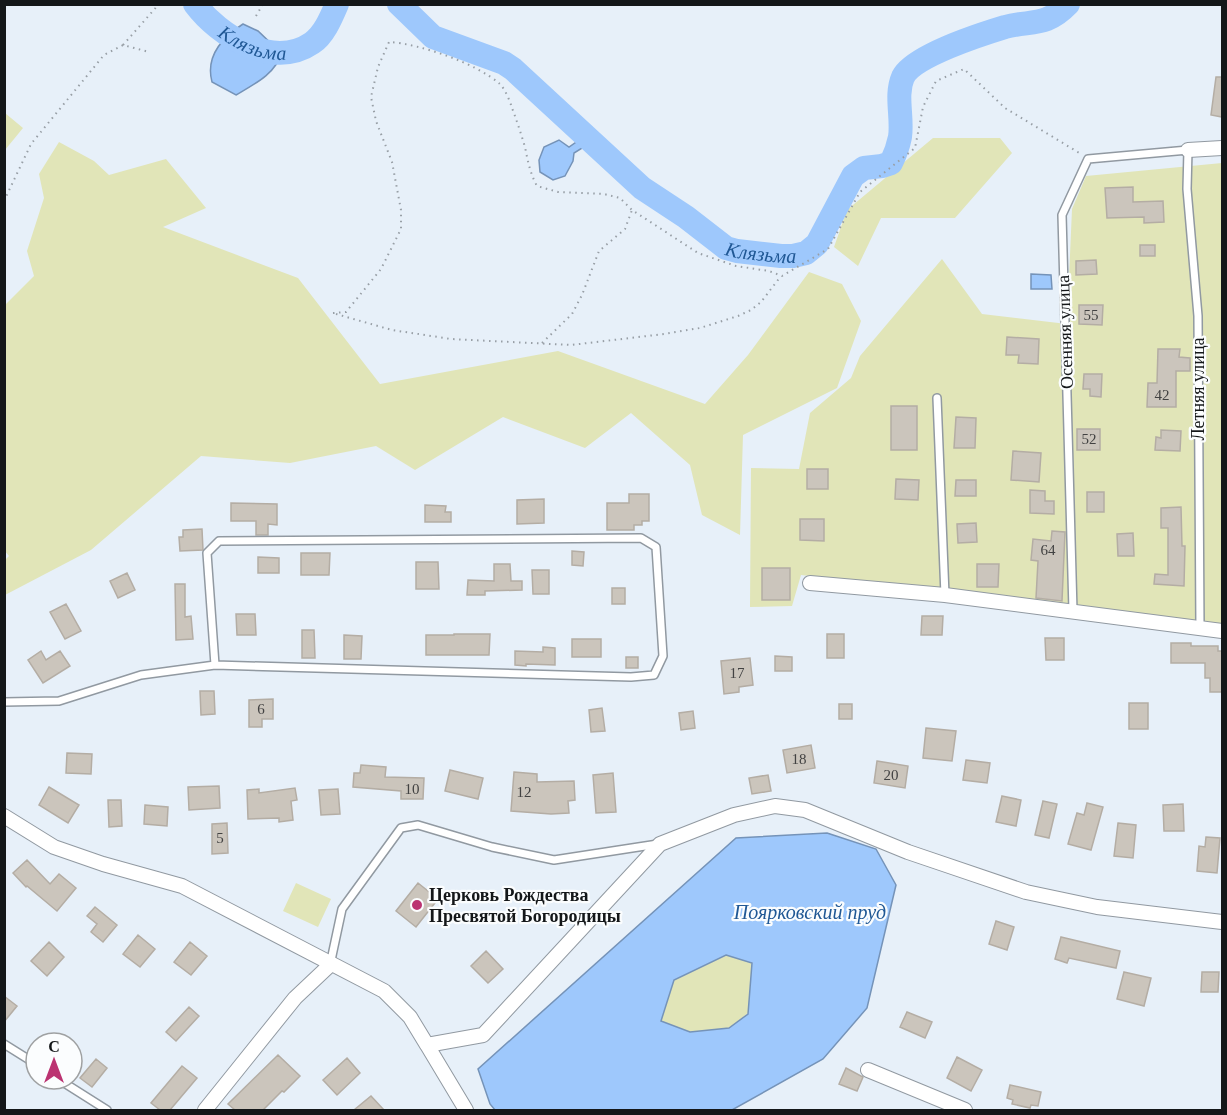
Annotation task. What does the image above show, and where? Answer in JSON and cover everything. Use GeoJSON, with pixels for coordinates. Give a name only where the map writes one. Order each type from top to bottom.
{"type":"FeatureCollection","features":[{"type":"Feature","properties":{"kind":"street"},"geometry":{"type":"LineString","coordinates":[[1188,150],[1222,148]]}},
{"type":"Feature","properties":{"kind":"street"},"geometry":{"type":"LineString","coordinates":[[810,583],[945,595],[1222,631]]}},
{"type":"Feature","properties":{"kind":"street"},"geometry":{"type":"LineString","coordinates":[[427,1045],[483,1035],[660,844],[734,815],[775,806],[805,810],[908,852],[1026,892],[1097,907],[1222,922]]}},
{"type":"Feature","properties":{"kind":"street"},"geometry":{"type":"LineString","coordinates":[[4,816],[54,847],[103,864],[182,886],[271,931],[330,965],[384,991],[410,1017],[466,1110]]}},
{"type":"Feature","properties":{"kind":"street"},"geometry":{"type":"LineString","coordinates":[[205,1110],[295,998],[330,965]]}},
{"type":"Feature","properties":{"kind":"street"},"geometry":{"type":"LineString","coordinates":[[868,1070],[965,1110]]}},
{"type":"Feature","properties":{"kind":"lane"},"geometry":{"type":"LineString","coordinates":[[1088,159],[1188,150]]}},
{"type":"Feature","properties":{"kind":"lane","name":"Летняя улица"},"geometry":{"type":"LineString","coordinates":[[1188,150],[1187,189],[1198,316],[1200,629]]}},
{"type":"Feature","properties":{"kind":"lane","name":"Осенняя улица"},"geometry":{"type":"LineString","coordinates":[[1072,611],[1062,215],[1088,159]]}},
{"type":"Feature","properties":{"kind":"lane"},"geometry":{"type":"LineString","coordinates":[[937,398],[945,595]]}},
{"type":"Feature","properties":{"kind":"lane"},"geometry":{"type":"LineString","coordinates":[[4,702],[59,700],[141,675],[215,666],[632,677],[654,675],[663,657],[656,548],[641,538],[219,541],[207,553],[215,666]]}},
{"type":"Feature","properties":{"kind":"lane"},"geometry":{"type":"LineString","coordinates":[[330,965],[342,909],[401,828],[418,825],[492,847],[554,860],[660,844]]}},
{"type":"Feature","properties":{"kind":"lane"},"geometry":{"type":"LineString","coordinates":[[4,1044],[24,1057]]}},
{"type":"Feature","properties":{"kind":"lane"},"geometry":{"type":"LineString","coordinates":[[77,1091],[107,1110]]}},
{"type":"Feature","properties":{"kind":"path"},"geometry":{"type":"LineString","coordinates":[[4,201],[31,144],[104,55],[123,45],[159,4]]}},
{"type":"Feature","properties":{"kind":"path"},"geometry":{"type":"LineString","coordinates":[[256,16],[262,4]]}},
{"type":"Feature","properties":{"kind":"path"},"geometry":{"type":"LineString","coordinates":[[782,276],[769,271],[736,266],[698,253],[632,210],[620,198],[580,192],[558,192],[537,186],[529,172],[525,147],[512,106],[501,85],[469,66],[432,51],[409,43],[389,42],[378,67],[371,97],[376,121],[392,162],[401,210],[401,229],[381,269],[346,312],[333,313],[392,330],[451,339],[571,345],[700,328],[751,310],[761,302],[782,276],[828,249],[860,192],[915,148],[923,107],[936,81],[964,69],[1005,108],[1088,159]]}},
{"type":"Feature","properties":{"kind":"path"},"geometry":{"type":"LineString","coordinates":[[123,45],[149,52]]}},
{"type":"Feature","properties":{"kind":"path"},"geometry":{"type":"LineString","coordinates":[[542,343],[572,314],[599,251],[625,229],[632,210]]}},
{"type":"Feature","properties":{"kind":"green space"},"geometry":{"type":"Polygon","coordinates":[[[5,113],[23,128],[5,150],[5,113]]]}},
{"type":"Feature","properties":{"kind":"green space"},"geometry":{"type":"Polygon","coordinates":[[[933,138],[1000,138],[1012,153],[955,218],[881,218],[858,266],[834,247],[847,210],[933,138]]]}},
{"type":"Feature","properties":{"kind":"green space"},"geometry":{"type":"Polygon","coordinates":[[[59,142],[94,161],[109,175],[166,159],[206,208],[163,227],[298,278],[380,384],[558,351],[705,404],[748,355],[809,272],[842,284],[861,321],[837,388],[743,435],[740,535],[702,515],[690,465],[631,413],[585,448],[503,417],[415,470],[376,446],[290,463],[201,456],[91,550],[5,595],[5,560],[9,556],[4,550],[5,305],[34,276],[27,251],[44,198],[39,174],[59,142]]]}},
{"type":"Feature","properties":{"kind":"green space"},"geometry":{"type":"Polygon","coordinates":[[[1222,163],[1222,624],[801,575],[792,606],[750,607],[751,468],[799,469],[810,413],[851,378],[860,356],[942,259],[982,314],[1067,324],[1072,209],[1086,176],[1222,163]]]}},
{"type":"Feature","properties":{"kind":"green space"},"geometry":{"type":"Polygon","coordinates":[[[296,883],[331,899],[318,927],[283,911],[296,883]]]}},
{"type":"Feature","properties":{"kind":"green space"},"geometry":{"type":"Polygon","coordinates":[[[726,955],[753,963],[748,1013],[729,1028],[690,1032],[661,1021],[674,980],[726,955]]]}},
{"type":"Feature","properties":{"kind":"water"},"geometry":{"type":"Polygon","coordinates":[[[243,24],[258,31],[281,53],[275,67],[257,83],[236,95],[212,82],[211,64],[217,48],[243,24]]]}},
{"type":"Feature","properties":{"kind":"water"},"geometry":{"type":"Polygon","coordinates":[[[585,136],[592,142],[574,153],[573,161],[565,176],[553,180],[540,172],[539,160],[544,147],[559,140],[569,147],[585,136]]]}},
{"type":"Feature","properties":{"kind":"water"},"geometry":{"type":"Polygon","coordinates":[[[1031,274],[1051,275],[1052,289],[1031,289],[1031,274]]]}},
{"type":"Feature","properties":{"kind":"water","name":"Поярковский пруд"},"geometry":{"type":"Polygon","coordinates":[[[827,833],[876,849],[896,885],[867,1008],[823,1059],[732,1110],[495,1110],[490,1104],[478,1069],[736,838],[827,833]],[[726,955],[674,980],[661,1021],[690,1032],[729,1028],[748,1014],[752,963],[726,955]]]}},
{"type":"Feature","properties":{"kind":"building"},"geometry":{"type":"Polygon","coordinates":[[[1216,77],[1222,77],[1222,117],[1211,115],[1216,77]]]}},
{"type":"Feature","properties":{"kind":"building"},"geometry":{"type":"Polygon","coordinates":[[[1133,187],[1133,202],[1163,201],[1164,222],[1144,223],[1144,217],[1107,218],[1105,188],[1133,187]]]}},
{"type":"Feature","properties":{"kind":"building"},"geometry":{"type":"Polygon","coordinates":[[[1140,245],[1155,245],[1155,256],[1140,256],[1140,245]]]}},
{"type":"Feature","properties":{"kind":"building"},"geometry":{"type":"Polygon","coordinates":[[[1096,260],[1097,274],[1076,275],[1076,261],[1096,260]]]}},
{"type":"Feature","properties":{"kind":"building"},"geometry":{"type":"Polygon","coordinates":[[[1079,305],[1103,305],[1102,325],[1079,324],[1079,305]]]}},
{"type":"Feature","properties":{"kind":"building"},"geometry":{"type":"Polygon","coordinates":[[[1007,337],[1039,339],[1038,364],[1018,363],[1019,355],[1006,355],[1007,337]]]}},
{"type":"Feature","properties":{"kind":"building"},"geometry":{"type":"Polygon","coordinates":[[[1158,349],[1180,349],[1179,357],[1190,358],[1190,371],[1176,371],[1176,407],[1147,407],[1148,383],[1157,383],[1158,349]]]}},
{"type":"Feature","properties":{"kind":"building"},"geometry":{"type":"Polygon","coordinates":[[[1084,374],[1102,374],[1101,397],[1090,396],[1090,389],[1083,389],[1084,374]]]}},
{"type":"Feature","properties":{"kind":"building"},"geometry":{"type":"Polygon","coordinates":[[[891,406],[917,406],[917,450],[891,450],[891,406]]]}},
{"type":"Feature","properties":{"kind":"building"},"geometry":{"type":"Polygon","coordinates":[[[956,417],[976,418],[975,448],[954,448],[956,417]]]}},
{"type":"Feature","properties":{"kind":"building"},"geometry":{"type":"Polygon","coordinates":[[[1077,429],[1100,429],[1100,450],[1077,450],[1077,429]]]}},
{"type":"Feature","properties":{"kind":"building"},"geometry":{"type":"Polygon","coordinates":[[[1161,430],[1181,431],[1180,451],[1155,450],[1156,437],[1161,438],[1161,430]]]}},
{"type":"Feature","properties":{"kind":"building"},"geometry":{"type":"Polygon","coordinates":[[[1013,451],[1041,453],[1039,482],[1011,480],[1013,451]]]}},
{"type":"Feature","properties":{"kind":"building"},"geometry":{"type":"Polygon","coordinates":[[[807,469],[828,469],[828,489],[807,489],[807,469]]]}},
{"type":"Feature","properties":{"kind":"building"},"geometry":{"type":"Polygon","coordinates":[[[896,479],[919,480],[918,500],[895,499],[896,479]]]}},
{"type":"Feature","properties":{"kind":"building"},"geometry":{"type":"Polygon","coordinates":[[[956,480],[976,480],[976,496],[955,496],[956,480]]]}},
{"type":"Feature","properties":{"kind":"building"},"geometry":{"type":"Polygon","coordinates":[[[1030,490],[1045,491],[1045,501],[1054,501],[1054,514],[1030,513],[1030,490]]]}},
{"type":"Feature","properties":{"kind":"building"},"geometry":{"type":"Polygon","coordinates":[[[1087,492],[1104,492],[1104,512],[1087,512],[1087,492]]]}},
{"type":"Feature","properties":{"kind":"building"},"geometry":{"type":"Polygon","coordinates":[[[629,494],[649,494],[649,521],[642,521],[642,525],[634,525],[634,530],[607,530],[607,503],[629,503],[629,494]]]}},
{"type":"Feature","properties":{"kind":"building"},"geometry":{"type":"Polygon","coordinates":[[[544,499],[544,523],[517,524],[517,500],[544,499]]]}},
{"type":"Feature","properties":{"kind":"building"},"geometry":{"type":"Polygon","coordinates":[[[231,503],[277,504],[277,525],[268,524],[268,535],[256,535],[256,521],[231,521],[231,503]]]}},
{"type":"Feature","properties":{"kind":"building"},"geometry":{"type":"Polygon","coordinates":[[[425,505],[446,506],[445,512],[451,512],[451,522],[425,522],[425,505]]]}},
{"type":"Feature","properties":{"kind":"building"},"geometry":{"type":"Polygon","coordinates":[[[1181,507],[1182,546],[1185,546],[1184,586],[1154,584],[1155,574],[1168,575],[1168,528],[1161,528],[1161,508],[1181,507]]]}},
{"type":"Feature","properties":{"kind":"building"},"geometry":{"type":"Polygon","coordinates":[[[800,519],[824,519],[824,541],[800,540],[800,519]]]}},
{"type":"Feature","properties":{"kind":"building"},"geometry":{"type":"Polygon","coordinates":[[[976,523],[977,542],[958,543],[957,524],[976,523]]]}},
{"type":"Feature","properties":{"kind":"building"},"geometry":{"type":"Polygon","coordinates":[[[202,529],[203,550],[180,551],[179,537],[183,537],[183,530],[202,529]]]}},
{"type":"Feature","properties":{"kind":"building"},"geometry":{"type":"Polygon","coordinates":[[[1052,531],[1065,532],[1062,601],[1036,598],[1038,561],[1031,560],[1033,539],[1051,541],[1052,531]]]}},
{"type":"Feature","properties":{"kind":"building"},"geometry":{"type":"Polygon","coordinates":[[[1133,533],[1134,556],[1118,556],[1117,534],[1133,533]]]}},
{"type":"Feature","properties":{"kind":"building"},"geometry":{"type":"Polygon","coordinates":[[[572,551],[584,552],[583,566],[572,565],[572,551]]]}},
{"type":"Feature","properties":{"kind":"building"},"geometry":{"type":"Polygon","coordinates":[[[301,553],[330,553],[329,575],[301,575],[301,553]]]}},
{"type":"Feature","properties":{"kind":"building"},"geometry":{"type":"Polygon","coordinates":[[[258,557],[279,558],[279,573],[258,573],[258,557]]]}},
{"type":"Feature","properties":{"kind":"building"},"geometry":{"type":"Polygon","coordinates":[[[416,562],[438,562],[439,589],[416,589],[416,562]]]}},
{"type":"Feature","properties":{"kind":"building"},"geometry":{"type":"Polygon","coordinates":[[[494,564],[510,564],[511,581],[522,581],[522,590],[485,591],[485,595],[467,595],[468,580],[494,581],[494,564]]]}},
{"type":"Feature","properties":{"kind":"building"},"geometry":{"type":"Polygon","coordinates":[[[977,564],[999,564],[998,587],[977,587],[977,564]]]}},
{"type":"Feature","properties":{"kind":"building"},"geometry":{"type":"Polygon","coordinates":[[[762,568],[790,568],[790,600],[762,600],[762,568]]]}},
{"type":"Feature","properties":{"kind":"building"},"geometry":{"type":"Polygon","coordinates":[[[532,570],[549,570],[549,594],[533,594],[532,570]]]}},
{"type":"Feature","properties":{"kind":"building"},"geometry":{"type":"Polygon","coordinates":[[[127,573],[135,590],[118,598],[110,581],[127,573]]]}},
{"type":"Feature","properties":{"kind":"building"},"geometry":{"type":"Polygon","coordinates":[[[175,584],[185,584],[185,617],[191,616],[193,639],[176,640],[175,584]]]}},
{"type":"Feature","properties":{"kind":"building"},"geometry":{"type":"Polygon","coordinates":[[[612,588],[625,588],[625,604],[612,604],[612,588]]]}},
{"type":"Feature","properties":{"kind":"building"},"geometry":{"type":"Polygon","coordinates":[[[66,604],[81,631],[65,639],[50,612],[66,604]]]}},
{"type":"Feature","properties":{"kind":"building"},"geometry":{"type":"Polygon","coordinates":[[[236,614],[255,614],[256,635],[237,635],[236,614]]]}},
{"type":"Feature","properties":{"kind":"building"},"geometry":{"type":"Polygon","coordinates":[[[922,616],[943,616],[942,635],[921,635],[922,616]]]}},
{"type":"Feature","properties":{"kind":"building"},"geometry":{"type":"Polygon","coordinates":[[[302,630],[314,630],[315,658],[302,658],[302,630]]]}},
{"type":"Feature","properties":{"kind":"building"},"geometry":{"type":"Polygon","coordinates":[[[490,634],[489,655],[426,655],[426,635],[490,634]]]}},
{"type":"Feature","properties":{"kind":"building"},"geometry":{"type":"Polygon","coordinates":[[[827,634],[844,634],[844,658],[827,658],[827,634]]]}},
{"type":"Feature","properties":{"kind":"building"},"geometry":{"type":"Polygon","coordinates":[[[344,635],[362,636],[361,659],[344,659],[344,635]]]}},
{"type":"Feature","properties":{"kind":"building"},"geometry":{"type":"Polygon","coordinates":[[[1045,638],[1064,638],[1064,660],[1046,660],[1045,638]]]}},
{"type":"Feature","properties":{"kind":"building"},"geometry":{"type":"Polygon","coordinates":[[[572,639],[601,639],[601,657],[572,657],[572,639]]]}},
{"type":"Feature","properties":{"kind":"building"},"geometry":{"type":"Polygon","coordinates":[[[1171,643],[1218,646],[1218,651],[1222,651],[1222,692],[1210,692],[1210,678],[1205,678],[1205,663],[1171,663],[1171,643]]]}},
{"type":"Feature","properties":{"kind":"building"},"geometry":{"type":"Polygon","coordinates":[[[543,647],[555,648],[555,665],[515,665],[515,651],[543,652],[543,647]]]}},
{"type":"Feature","properties":{"kind":"building"},"geometry":{"type":"Polygon","coordinates":[[[41,651],[46,660],[60,651],[70,666],[43,683],[28,660],[41,651]]]}},
{"type":"Feature","properties":{"kind":"building"},"geometry":{"type":"Polygon","coordinates":[[[775,656],[792,657],[792,671],[775,671],[775,656]]]}},
{"type":"Feature","properties":{"kind":"building"},"geometry":{"type":"Polygon","coordinates":[[[626,657],[638,657],[638,668],[626,668],[626,657]]]}},
{"type":"Feature","properties":{"kind":"building"},"geometry":{"type":"Polygon","coordinates":[[[750,658],[753,685],[739,687],[739,692],[724,694],[721,661],[750,658]]]}},
{"type":"Feature","properties":{"kind":"building"},"geometry":{"type":"Polygon","coordinates":[[[200,691],[214,691],[215,714],[201,715],[200,691]]]}},
{"type":"Feature","properties":{"kind":"building"},"geometry":{"type":"Polygon","coordinates":[[[273,699],[273,719],[262,719],[262,727],[249,727],[249,700],[273,699]]]}},
{"type":"Feature","properties":{"kind":"building"},"geometry":{"type":"Polygon","coordinates":[[[1129,703],[1148,703],[1148,729],[1129,729],[1129,703]]]}},
{"type":"Feature","properties":{"kind":"building"},"geometry":{"type":"Polygon","coordinates":[[[839,704],[852,704],[852,719],[839,719],[839,704]]]}},
{"type":"Feature","properties":{"kind":"building"},"geometry":{"type":"Polygon","coordinates":[[[602,708],[605,731],[591,732],[589,710],[602,708]]]}},
{"type":"Feature","properties":{"kind":"building"},"geometry":{"type":"Polygon","coordinates":[[[693,711],[695,728],[681,730],[679,713],[693,711]]]}},
{"type":"Feature","properties":{"kind":"building"},"geometry":{"type":"Polygon","coordinates":[[[926,728],[956,731],[952,761],[923,758],[926,728]]]}},
{"type":"Feature","properties":{"kind":"building"},"geometry":{"type":"Polygon","coordinates":[[[811,745],[815,768],[787,773],[783,750],[811,745]]]}},
{"type":"Feature","properties":{"kind":"building"},"geometry":{"type":"Polygon","coordinates":[[[67,753],[92,754],[91,774],[66,773],[67,753]]]}},
{"type":"Feature","properties":{"kind":"building"},"geometry":{"type":"Polygon","coordinates":[[[966,760],[990,763],[987,783],[963,780],[966,760]]]}},
{"type":"Feature","properties":{"kind":"building"},"geometry":{"type":"Polygon","coordinates":[[[877,761],[908,766],[905,788],[874,783],[877,761]]]}},
{"type":"Feature","properties":{"kind":"building"},"geometry":{"type":"Polygon","coordinates":[[[361,765],[386,767],[385,777],[424,778],[423,799],[401,799],[401,791],[353,787],[354,773],[360,773],[361,765]]]}},
{"type":"Feature","properties":{"kind":"building"},"geometry":{"type":"Polygon","coordinates":[[[450,770],[483,778],[478,799],[445,791],[450,770]]]}},
{"type":"Feature","properties":{"kind":"building"},"geometry":{"type":"Polygon","coordinates":[[[514,772],[537,774],[537,782],[574,781],[575,800],[568,801],[569,813],[511,811],[514,772]]]}},
{"type":"Feature","properties":{"kind":"building"},"geometry":{"type":"Polygon","coordinates":[[[613,773],[616,812],[596,813],[593,775],[613,773]]]}},
{"type":"Feature","properties":{"kind":"building"},"geometry":{"type":"Polygon","coordinates":[[[768,775],[771,791],[752,794],[749,778],[768,775]]]}},
{"type":"Feature","properties":{"kind":"building"},"geometry":{"type":"Polygon","coordinates":[[[219,786],[220,808],[189,810],[188,787],[219,786]]]}},
{"type":"Feature","properties":{"kind":"building"},"geometry":{"type":"Polygon","coordinates":[[[49,787],[79,805],[68,823],[39,805],[49,787]]]}},
{"type":"Feature","properties":{"kind":"building"},"geometry":{"type":"Polygon","coordinates":[[[295,788],[297,800],[291,801],[293,820],[279,822],[279,818],[248,819],[247,790],[259,789],[259,793],[295,788]]]}},
{"type":"Feature","properties":{"kind":"building"},"geometry":{"type":"Polygon","coordinates":[[[338,789],[340,814],[321,815],[319,790],[338,789]]]}},
{"type":"Feature","properties":{"kind":"building"},"geometry":{"type":"Polygon","coordinates":[[[1002,796],[1021,800],[1016,826],[996,822],[1002,796]]]}},
{"type":"Feature","properties":{"kind":"building"},"geometry":{"type":"Polygon","coordinates":[[[108,800],[121,800],[122,826],[109,827],[108,800]]]}},
{"type":"Feature","properties":{"kind":"building"},"geometry":{"type":"Polygon","coordinates":[[[1043,801],[1057,804],[1049,838],[1035,835],[1043,801]]]}},
{"type":"Feature","properties":{"kind":"building"},"geometry":{"type":"Polygon","coordinates":[[[1087,803],[1103,807],[1091,850],[1068,844],[1077,813],[1084,815],[1087,803]]]}},
{"type":"Feature","properties":{"kind":"building"},"geometry":{"type":"Polygon","coordinates":[[[1183,804],[1184,831],[1164,831],[1163,805],[1183,804]]]}},
{"type":"Feature","properties":{"kind":"building"},"geometry":{"type":"Polygon","coordinates":[[[145,805],[168,807],[167,826],[144,824],[145,805]]]}},
{"type":"Feature","properties":{"kind":"building"},"geometry":{"type":"Polygon","coordinates":[[[227,823],[228,853],[212,854],[212,824],[227,823]]]}},
{"type":"Feature","properties":{"kind":"building"},"geometry":{"type":"Polygon","coordinates":[[[1118,823],[1136,825],[1133,858],[1114,856],[1118,823]]]}},
{"type":"Feature","properties":{"kind":"building"},"geometry":{"type":"Polygon","coordinates":[[[1206,837],[1220,838],[1217,873],[1197,871],[1199,846],[1205,847],[1206,837]]]}},
{"type":"Feature","properties":{"kind":"building"},"geometry":{"type":"Polygon","coordinates":[[[27,860],[50,884],[59,874],[76,888],[57,911],[26,887],[13,873],[27,860]]]}},
{"type":"Feature","properties":{"kind":"building","name":"Церковь Рождества Пресвятой Богородицы"},"geometry":{"type":"Polygon","coordinates":[[[418,883],[438,899],[416,927],[396,911],[418,883]]]}},
{"type":"Feature","properties":{"kind":"building"},"geometry":{"type":"Polygon","coordinates":[[[95,907],[117,925],[103,942],[91,932],[97,924],[87,916],[95,907]]]}},
{"type":"Feature","properties":{"kind":"building"},"geometry":{"type":"Polygon","coordinates":[[[996,921],[1014,927],[1007,950],[989,944],[996,921]]]}},
{"type":"Feature","properties":{"kind":"building"},"geometry":{"type":"Polygon","coordinates":[[[138,935],[155,949],[140,967],[123,954],[138,935]]]}},
{"type":"Feature","properties":{"kind":"building"},"geometry":{"type":"Polygon","coordinates":[[[1061,937],[1120,951],[1116,968],[1069,958],[1067,963],[1055,959],[1061,937]]]}},
{"type":"Feature","properties":{"kind":"building"},"geometry":{"type":"Polygon","coordinates":[[[49,942],[64,957],[47,976],[31,961],[49,942]]]}},
{"type":"Feature","properties":{"kind":"building"},"geometry":{"type":"Polygon","coordinates":[[[190,942],[207,956],[191,975],[174,962],[190,942]]]}},
{"type":"Feature","properties":{"kind":"building"},"geometry":{"type":"Polygon","coordinates":[[[486,951],[503,969],[488,983],[471,966],[486,951]]]}},
{"type":"Feature","properties":{"kind":"building"},"geometry":{"type":"Polygon","coordinates":[[[1124,972],[1151,978],[1144,1006],[1117,999],[1124,972]]]}},
{"type":"Feature","properties":{"kind":"building"},"geometry":{"type":"Polygon","coordinates":[[[1202,972],[1219,972],[1218,992],[1201,992],[1202,972]]]}},
{"type":"Feature","properties":{"kind":"building"},"geometry":{"type":"Polygon","coordinates":[[[4,996],[17,1006],[4,1022],[4,996]]]}},
{"type":"Feature","properties":{"kind":"building"},"geometry":{"type":"Polygon","coordinates":[[[189,1007],[199,1016],[176,1041],[166,1032],[189,1007]]]}},
{"type":"Feature","properties":{"kind":"building"},"geometry":{"type":"Polygon","coordinates":[[[907,1012],[932,1022],[925,1038],[900,1027],[907,1012]]]}},
{"type":"Feature","properties":{"kind":"building"},"geometry":{"type":"Polygon","coordinates":[[[278,1055],[300,1076],[284,1092],[282,1091],[263,1110],[235,1110],[228,1104],[278,1055]]]}},
{"type":"Feature","properties":{"kind":"building"},"geometry":{"type":"Polygon","coordinates":[[[957,1057],[982,1070],[971,1091],[947,1078],[957,1057]]]}},
{"type":"Feature","properties":{"kind":"building"},"geometry":{"type":"Polygon","coordinates":[[[347,1058],[360,1073],[337,1095],[323,1080],[347,1058]]]}},
{"type":"Feature","properties":{"kind":"building"},"geometry":{"type":"Polygon","coordinates":[[[96,1059],[107,1068],[92,1087],[84,1081],[84,1073],[96,1059]]]}},
{"type":"Feature","properties":{"kind":"building"},"geometry":{"type":"Polygon","coordinates":[[[182,1066],[197,1078],[170,1110],[160,1110],[151,1103],[182,1066]]]}},
{"type":"Feature","properties":{"kind":"building"},"geometry":{"type":"Polygon","coordinates":[[[846,1068],[863,1077],[857,1091],[839,1084],[846,1068]]]}},
{"type":"Feature","properties":{"kind":"building"},"geometry":{"type":"Polygon","coordinates":[[[1010,1085],[1041,1092],[1038,1106],[1031,1105],[1030,1108],[1012,1104],[1013,1100],[1007,1098],[1010,1085]]]}},
{"type":"Feature","properties":{"kind":"building"},"geometry":{"type":"Polygon","coordinates":[[[371,1096],[384,1110],[354,1110],[371,1096]]]}},
{"type":"Feature","properties":{"kind":"waterway","name":"Клязьма"},"geometry":{"type":"LineString","coordinates":[[195,4],[205,16],[232,38],[264,51],[281,53],[297,50],[316,40],[327,26],[337,4]]}},
{"type":"Feature","properties":{"kind":"waterway","name":"Клязьма"},"geometry":{"type":"LineString","coordinates":[[399,4],[433,37],[504,63],[513,69],[642,188],[686,217],[726,248],[781,256],[806,253],[817,244],[853,176],[864,168],[891,163],[900,137],[901,84],[909,69],[920,61],[965,40],[1005,27],[1046,20],[1068,4]]}},
{"type":"Feature","properties":{"kind":"place","name":"Церковь Рождества Пресвятой Богородицы"},"geometry":{"type":"Point","coordinates":[417,905]}}]}
